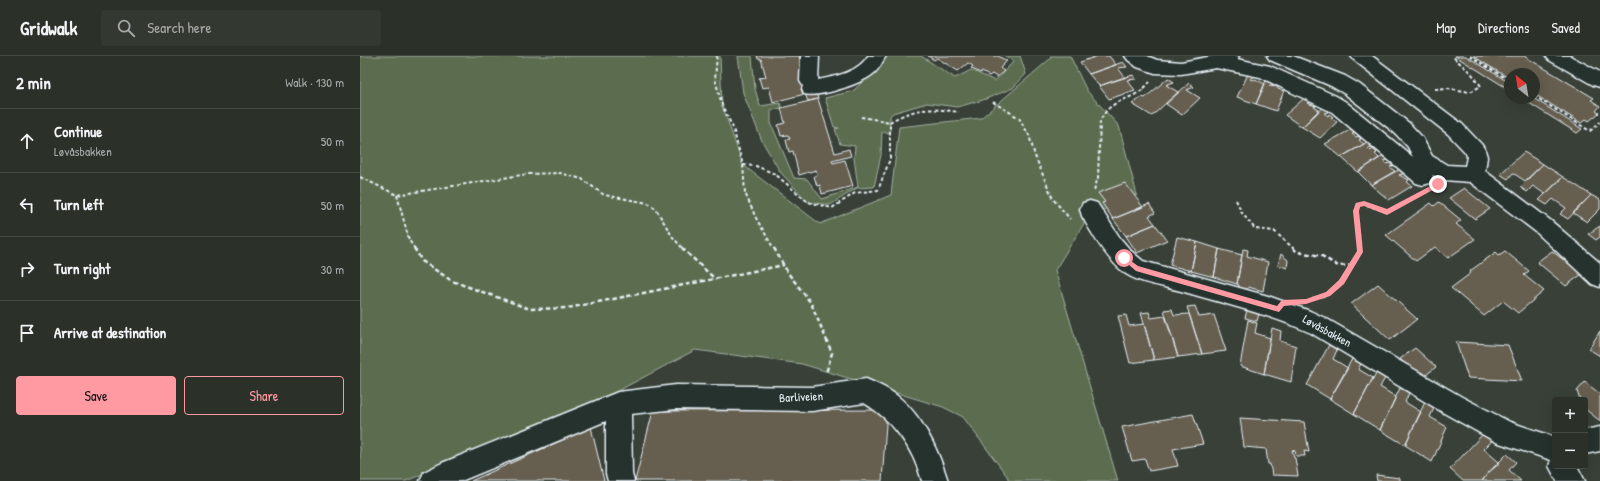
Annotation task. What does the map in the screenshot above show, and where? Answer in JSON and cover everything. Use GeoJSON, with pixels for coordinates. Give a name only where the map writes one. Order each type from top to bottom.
{"type":"FeatureCollection","features":[{"type":"Feature","properties":{"kind":"street"},"geometry":{"type":"LineString","coordinates":[[810,56],[810,85],[842,82],[867,69],[877,56]]}},
{"type":"Feature","properties":{"kind":"street"},"geometry":{"type":"LineString","coordinates":[[1276,56],[1338,81],[1352,89],[1402,128],[1415,142],[1426,161],[1434,168],[1451,173],[1474,174],[1543,226],[1600,277]]}},
{"type":"Feature","properties":{"kind":"street"},"geometry":{"type":"LineString","coordinates":[[1360,56],[1455,129],[1475,150],[1477,157],[1474,174]]}},
{"type":"Feature","properties":{"kind":"street"},"geometry":{"type":"LineString","coordinates":[[1556,56],[1600,80]]}},
{"type":"Feature","properties":{"kind":"street"},"geometry":{"type":"LineString","coordinates":[[1135,57],[1150,64],[1173,68],[1202,66],[1224,59],[1264,71],[1339,107],[1421,186]]}},
{"type":"Feature","properties":{"kind":"street","name":"Løvåsbakken"},"geometry":{"type":"LineString","coordinates":[[1081,216],[1093,216],[1124,258],[1136,268],[1296,315],[1319,326],[1454,405],[1505,432],[1552,452]]}},
{"type":"Feature","properties":{"kind":"street","name":"Barliveien"},"geometry":{"type":"LineString","coordinates":[[433,481],[618,404],[676,397],[812,399],[866,391],[894,409],[912,433],[932,469],[935,481]]}},
{"type":"Feature","properties":{"kind":"street"},"geometry":{"type":"LineString","coordinates":[[618,404],[619,474],[621,481]]}},
{"type":"Feature","properties":{"kind":"street"},"geometry":{"type":"LineString","coordinates":[[1588,441],[1600,439]]}},
{"type":"Feature","properties":{"kind":"street","name":"Løvåsbakken"},"geometry":{"type":"LineString","coordinates":[[1565,469],[1572,481]]}},
{"type":"Feature","properties":{"kind":"path"},"geometry":{"type":"LineString","coordinates":[[717,56],[714,79],[722,105],[733,128],[743,165],[745,193],[756,218],[784,265],[811,303],[832,353],[820,397]]}},
{"type":"Feature","properties":{"kind":"path"},"geometry":{"type":"LineString","coordinates":[[1436,114],[1439,103],[1435,90],[1440,87],[1469,93],[1476,91],[1481,86],[1478,78],[1468,72],[1452,56]]}},
{"type":"Feature","properties":{"kind":"path"},"geometry":{"type":"LineString","coordinates":[[1470,56],[1504,77]]}},
{"type":"Feature","properties":{"kind":"path"},"geometry":{"type":"LineString","coordinates":[[993,102],[1019,118],[1029,135],[1035,156],[1053,199],[1081,216],[1094,192],[1098,178],[1100,121],[1103,113],[1115,103],[1139,93],[1150,82],[1147,77],[1133,67],[1135,57]]}},
{"type":"Feature","properties":{"kind":"path"},"geometry":{"type":"LineString","coordinates":[[1540,100],[1590,131],[1600,122]]}},
{"type":"Feature","properties":{"kind":"path"},"geometry":{"type":"LineString","coordinates":[[861,116],[890,122],[903,114],[933,108],[959,112]]}},
{"type":"Feature","properties":{"kind":"path"},"geometry":{"type":"LineString","coordinates":[[743,165],[756,166],[775,174],[808,202],[832,208],[855,193],[878,190],[890,159],[890,122]]}},
{"type":"Feature","properties":{"kind":"path"},"geometry":{"type":"LineString","coordinates":[[360,176],[396,195],[528,174],[560,173],[582,179],[604,195],[648,203],[656,209],[672,236],[686,253],[714,279]]}},
{"type":"Feature","properties":{"kind":"path"},"geometry":{"type":"LineString","coordinates":[[1279,309],[1282,303],[1306,302],[1328,294],[1342,282],[1360,252],[1356,211],[1358,204],[1364,204],[1387,212],[1421,186]]}},
{"type":"Feature","properties":{"kind":"path"},"geometry":{"type":"LineString","coordinates":[[396,195],[409,240],[422,261],[452,281],[530,309],[568,308],[784,265]]}},
{"type":"Feature","properties":{"kind":"path"},"geometry":{"type":"LineString","coordinates":[[1236,200],[1242,213],[1256,229],[1274,230],[1297,252],[1322,256],[1338,266],[1353,265]]}},
{"type":"Feature","properties":{"kind":"green space"},"geometry":{"type":"Polygon","coordinates":[[[360,56],[720,56],[722,105],[743,165],[820,224],[891,195],[899,127],[981,118],[1051,58],[1050,56],[1070,56],[1087,91],[1119,126],[1137,195],[1088,217],[1055,270],[1118,481],[1009,481],[1007,476],[963,417],[943,407],[802,364],[695,350],[595,403],[406,481],[360,481],[360,56]]]}},
{"type":"Feature","properties":{"kind":"green space"},"geometry":{"type":"Polygon","coordinates":[[[738,56],[752,56],[755,89],[760,106],[780,103],[782,108],[771,110],[771,123],[794,178],[807,179],[822,199],[858,187],[854,158],[855,146],[840,144],[835,129],[839,128],[834,127],[825,98],[853,91],[877,68],[885,56],[921,56],[955,78],[971,70],[995,81],[1014,61],[1005,56],[1020,56],[1026,74],[1013,88],[983,100],[957,107],[927,103],[893,113],[890,116],[890,133],[882,132],[881,155],[874,187],[857,188],[830,205],[808,202],[781,173],[762,141],[743,93],[738,56]]]}},
{"type":"Feature","properties":{"kind":"building"},"geometry":{"type":"Polygon","coordinates":[[[757,56],[799,56],[810,91],[824,93],[817,95],[818,99],[808,101],[805,94],[773,102],[769,87],[762,88],[759,78],[766,77],[761,59],[758,59],[757,56]]]}},
{"type":"Feature","properties":{"kind":"building"},"geometry":{"type":"Polygon","coordinates":[[[928,56],[998,56],[1007,61],[1000,68],[1004,71],[997,77],[992,74],[989,76],[982,72],[980,73],[971,68],[973,66],[968,63],[958,71],[937,58],[934,60],[928,56]]]}},
{"type":"Feature","properties":{"kind":"building"},"geometry":{"type":"Polygon","coordinates":[[[1098,56],[1109,56],[1116,65],[1089,74],[1080,62],[1098,56]]]}},
{"type":"Feature","properties":{"kind":"building"},"geometry":{"type":"Polygon","coordinates":[[[1455,56],[1466,56],[1504,79],[1504,86],[1455,56]]]}},
{"type":"Feature","properties":{"kind":"building"},"geometry":{"type":"Polygon","coordinates":[[[1473,56],[1524,56],[1594,98],[1591,100],[1600,106],[1596,111],[1599,113],[1589,121],[1586,119],[1581,123],[1540,98],[1540,68],[1504,68],[1504,75],[1473,56]]]}},
{"type":"Feature","properties":{"kind":"building"},"geometry":{"type":"Polygon","coordinates":[[[1123,62],[1127,67],[1118,68],[1125,77],[1099,86],[1089,74],[1123,62]]]}},
{"type":"Feature","properties":{"kind":"building"},"geometry":{"type":"Polygon","coordinates":[[[1249,72],[1256,74],[1250,79],[1255,79],[1265,84],[1256,104],[1237,97],[1249,72]]]}},
{"type":"Feature","properties":{"kind":"building"},"geometry":{"type":"Polygon","coordinates":[[[1133,75],[1136,79],[1127,80],[1135,90],[1109,99],[1099,86],[1133,75]]]}},
{"type":"Feature","properties":{"kind":"building"},"geometry":{"type":"Polygon","coordinates":[[[1168,78],[1174,82],[1166,85],[1178,92],[1152,116],[1132,104],[1142,97],[1145,98],[1168,78]]]}},
{"type":"Feature","properties":{"kind":"building"},"geometry":{"type":"Polygon","coordinates":[[[1267,78],[1274,81],[1273,84],[1269,86],[1278,87],[1278,89],[1284,91],[1276,111],[1256,104],[1267,78]]]}},
{"type":"Feature","properties":{"kind":"building"},"geometry":{"type":"Polygon","coordinates":[[[1189,83],[1194,87],[1187,90],[1200,98],[1182,115],[1166,104],[1189,83]]]}},
{"type":"Feature","properties":{"kind":"building"},"geometry":{"type":"Polygon","coordinates":[[[1308,95],[1312,102],[1307,103],[1316,106],[1314,107],[1319,110],[1302,127],[1285,115],[1308,95]]]}},
{"type":"Feature","properties":{"kind":"building"},"geometry":{"type":"Polygon","coordinates":[[[818,99],[835,153],[849,149],[851,156],[832,161],[833,163],[845,160],[853,186],[822,194],[820,185],[817,186],[814,176],[817,175],[816,170],[799,175],[793,151],[789,152],[786,140],[790,139],[788,135],[781,136],[778,125],[785,123],[781,108],[818,99]]]}},
{"type":"Feature","properties":{"kind":"building"},"geometry":{"type":"Polygon","coordinates":[[[1540,102],[1582,129],[1577,133],[1531,104],[1540,104],[1540,102]]]}},
{"type":"Feature","properties":{"kind":"building"},"geometry":{"type":"Polygon","coordinates":[[[1327,104],[1333,108],[1324,113],[1328,116],[1329,114],[1333,117],[1331,118],[1337,122],[1320,138],[1302,127],[1327,104]]]}},
{"type":"Feature","properties":{"kind":"building"},"geometry":{"type":"Polygon","coordinates":[[[1355,127],[1361,132],[1352,134],[1356,137],[1358,136],[1361,139],[1359,140],[1364,144],[1341,157],[1325,144],[1355,127]]]}},
{"type":"Feature","properties":{"kind":"building"},"geometry":{"type":"Polygon","coordinates":[[[1371,140],[1377,146],[1368,148],[1371,151],[1373,149],[1379,158],[1358,172],[1341,157],[1371,140]]]}},
{"type":"Feature","properties":{"kind":"building"},"geometry":{"type":"Polygon","coordinates":[[[1524,152],[1543,164],[1525,181],[1513,173],[1508,179],[1500,174],[1524,152]]]}},
{"type":"Feature","properties":{"kind":"building"},"geometry":{"type":"Polygon","coordinates":[[[1386,154],[1392,159],[1383,161],[1393,166],[1390,167],[1395,171],[1371,185],[1358,172],[1386,154]]]}},
{"type":"Feature","properties":{"kind":"building"},"geometry":{"type":"Polygon","coordinates":[[[1543,164],[1563,177],[1545,194],[1533,186],[1527,192],[1520,187],[1543,164]]]}},
{"type":"Feature","properties":{"kind":"building"},"geometry":{"type":"Polygon","coordinates":[[[1402,168],[1408,173],[1399,175],[1409,180],[1407,182],[1412,186],[1389,200],[1371,185],[1402,168]]]}},
{"type":"Feature","properties":{"kind":"building"},"geometry":{"type":"Polygon","coordinates":[[[1563,177],[1591,195],[1568,219],[1560,214],[1566,208],[1553,199],[1547,205],[1539,200],[1563,177]]]}},
{"type":"Feature","properties":{"kind":"building"},"geometry":{"type":"Polygon","coordinates":[[[1125,183],[1143,207],[1113,219],[1102,203],[1105,202],[1098,193],[1125,183]]]}},
{"type":"Feature","properties":{"kind":"building"},"geometry":{"type":"Polygon","coordinates":[[[1464,188],[1490,209],[1475,219],[1449,198],[1464,188]]]}},
{"type":"Feature","properties":{"kind":"building"},"geometry":{"type":"Polygon","coordinates":[[[1591,195],[1600,200],[1600,209],[1587,222],[1573,213],[1591,195]]]}},
{"type":"Feature","properties":{"kind":"building"},"geometry":{"type":"Polygon","coordinates":[[[1439,202],[1461,220],[1456,224],[1475,239],[1448,258],[1435,247],[1416,261],[1386,235],[1431,203],[1434,206],[1439,202]]]}},
{"type":"Feature","properties":{"kind":"building"},"geometry":{"type":"Polygon","coordinates":[[[1149,204],[1155,213],[1149,216],[1155,224],[1126,236],[1113,219],[1149,204]]]}},
{"type":"Feature","properties":{"kind":"building"},"geometry":{"type":"Polygon","coordinates":[[[1155,224],[1167,240],[1137,253],[1126,236],[1155,224]]]}},
{"type":"Feature","properties":{"kind":"building"},"geometry":{"type":"Polygon","coordinates":[[[1600,226],[1600,237],[1596,240],[1588,234],[1600,226]]]}},
{"type":"Feature","properties":{"kind":"building"},"geometry":{"type":"Polygon","coordinates":[[[1177,237],[1197,242],[1191,271],[1170,265],[1177,237]]]}},
{"type":"Feature","properties":{"kind":"building"},"geometry":{"type":"Polygon","coordinates":[[[1197,242],[1219,249],[1214,277],[1191,271],[1197,242]]]}},
{"type":"Feature","properties":{"kind":"building"},"geometry":{"type":"Polygon","coordinates":[[[1219,249],[1242,255],[1237,284],[1214,277],[1219,249]]]}},
{"type":"Feature","properties":{"kind":"building"},"geometry":{"type":"Polygon","coordinates":[[[1243,249],[1248,250],[1247,256],[1268,262],[1263,291],[1248,287],[1247,294],[1238,291],[1239,285],[1237,284],[1243,249]]]}},
{"type":"Feature","properties":{"kind":"building"},"geometry":{"type":"Polygon","coordinates":[[[1505,251],[1529,271],[1524,275],[1544,291],[1518,313],[1503,301],[1484,316],[1451,288],[1471,273],[1470,271],[1496,252],[1499,255],[1505,251]]]}},
{"type":"Feature","properties":{"kind":"building"},"geometry":{"type":"Polygon","coordinates":[[[1552,251],[1582,274],[1566,286],[1537,262],[1552,251]]]}},
{"type":"Feature","properties":{"kind":"building"},"geometry":{"type":"Polygon","coordinates":[[[1281,254],[1288,260],[1287,268],[1278,265],[1281,254]]]}},
{"type":"Feature","properties":{"kind":"building"},"geometry":{"type":"Polygon","coordinates":[[[1378,284],[1417,319],[1390,340],[1351,304],[1378,284]]]}},
{"type":"Feature","properties":{"kind":"building"},"geometry":{"type":"Polygon","coordinates":[[[1195,306],[1199,317],[1214,315],[1226,351],[1202,354],[1187,307],[1195,306]]]}},
{"type":"Feature","properties":{"kind":"building"},"geometry":{"type":"Polygon","coordinates":[[[1172,309],[1174,315],[1189,314],[1202,354],[1178,357],[1164,310],[1172,309]]]}},
{"type":"Feature","properties":{"kind":"building"},"geometry":{"type":"Polygon","coordinates":[[[1247,310],[1259,314],[1257,321],[1245,318],[1247,310]]]}},
{"type":"Feature","properties":{"kind":"building"},"geometry":{"type":"Polygon","coordinates":[[[1149,312],[1151,318],[1165,316],[1178,357],[1154,360],[1141,313],[1149,312]]]}},
{"type":"Feature","properties":{"kind":"building"},"geometry":{"type":"Polygon","coordinates":[[[1126,315],[1129,326],[1144,324],[1154,360],[1130,363],[1118,316],[1126,315]]]}},
{"type":"Feature","properties":{"kind":"building"},"geometry":{"type":"Polygon","coordinates":[[[1248,320],[1257,323],[1255,333],[1270,338],[1264,374],[1240,366],[1248,320]]]}},
{"type":"Feature","properties":{"kind":"building"},"geometry":{"type":"Polygon","coordinates":[[[1272,328],[1281,331],[1280,341],[1296,346],[1291,382],[1264,374],[1272,328]]]}},
{"type":"Feature","properties":{"kind":"building"},"geometry":{"type":"Polygon","coordinates":[[[1600,331],[1600,356],[1589,349],[1600,331]]]}},
{"type":"Feature","properties":{"kind":"building"},"geometry":{"type":"Polygon","coordinates":[[[1456,342],[1508,345],[1522,381],[1468,378],[1456,342]]]}},
{"type":"Feature","properties":{"kind":"building"},"geometry":{"type":"Polygon","coordinates":[[[1329,345],[1337,350],[1333,359],[1348,368],[1330,399],[1307,385],[1329,345]]]}},
{"type":"Feature","properties":{"kind":"building"},"geometry":{"type":"Polygon","coordinates":[[[1415,348],[1436,367],[1421,379],[1400,359],[1415,348]]]}},
{"type":"Feature","properties":{"kind":"building"},"geometry":{"type":"Polygon","coordinates":[[[1352,359],[1361,364],[1358,369],[1373,378],[1354,414],[1330,399],[1352,359]]]}},
{"type":"Feature","properties":{"kind":"building"},"geometry":{"type":"Polygon","coordinates":[[[1376,373],[1385,378],[1380,387],[1396,397],[1380,430],[1354,414],[1376,373]]]}},
{"type":"Feature","properties":{"kind":"building"},"geometry":{"type":"Polygon","coordinates":[[[1585,382],[1600,394],[1600,421],[1588,411],[1588,397],[1579,397],[1577,391],[1585,382]]]}},
{"type":"Feature","properties":{"kind":"building"},"geometry":{"type":"Polygon","coordinates":[[[1400,388],[1409,393],[1405,402],[1421,412],[1405,445],[1380,430],[1400,388]]]}},
{"type":"Feature","properties":{"kind":"building"},"geometry":{"type":"Polygon","coordinates":[[[1425,402],[1434,408],[1430,417],[1447,427],[1432,462],[1405,445],[1425,402]]]}},
{"type":"Feature","properties":{"kind":"building"},"geometry":{"type":"Polygon","coordinates":[[[887,410],[882,481],[635,481],[653,411],[887,410]]]}},
{"type":"Feature","properties":{"kind":"building"},"geometry":{"type":"Polygon","coordinates":[[[1193,414],[1203,444],[1173,449],[1178,466],[1149,471],[1145,459],[1132,461],[1122,427],[1193,414]]]}},
{"type":"Feature","properties":{"kind":"building"},"geometry":{"type":"Polygon","coordinates":[[[1240,418],[1304,422],[1309,452],[1304,451],[1305,456],[1296,456],[1295,451],[1292,450],[1298,476],[1272,475],[1270,464],[1268,464],[1266,449],[1244,447],[1240,418]]]}},
{"type":"Feature","properties":{"kind":"building"},"geometry":{"type":"Polygon","coordinates":[[[591,427],[604,481],[471,481],[591,427]]]}},
{"type":"Feature","properties":{"kind":"building"},"geometry":{"type":"Polygon","coordinates":[[[1483,434],[1492,441],[1484,449],[1500,463],[1489,472],[1482,481],[1463,481],[1450,469],[1483,434]]]}},
{"type":"Feature","properties":{"kind":"building"},"geometry":{"type":"Polygon","coordinates":[[[1507,454],[1516,462],[1509,470],[1521,481],[1482,481],[1489,472],[1507,454]]]}},
{"type":"Feature","properties":{"kind":"building"},"geometry":{"type":"Polygon","coordinates":[[[1376,475],[1400,478],[1400,481],[1377,481],[1376,475]]]}},
{"type":"Feature","properties":{"kind":"route"},"geometry":{"type":"LineString","coordinates":[[1124,258],[1136,268],[1222,294],[1262,303],[1279,309],[1282,303],[1306,302],[1328,294],[1342,282],[1360,252],[1356,211],[1358,204],[1364,204],[1387,212],[1438,184]]}}]}
